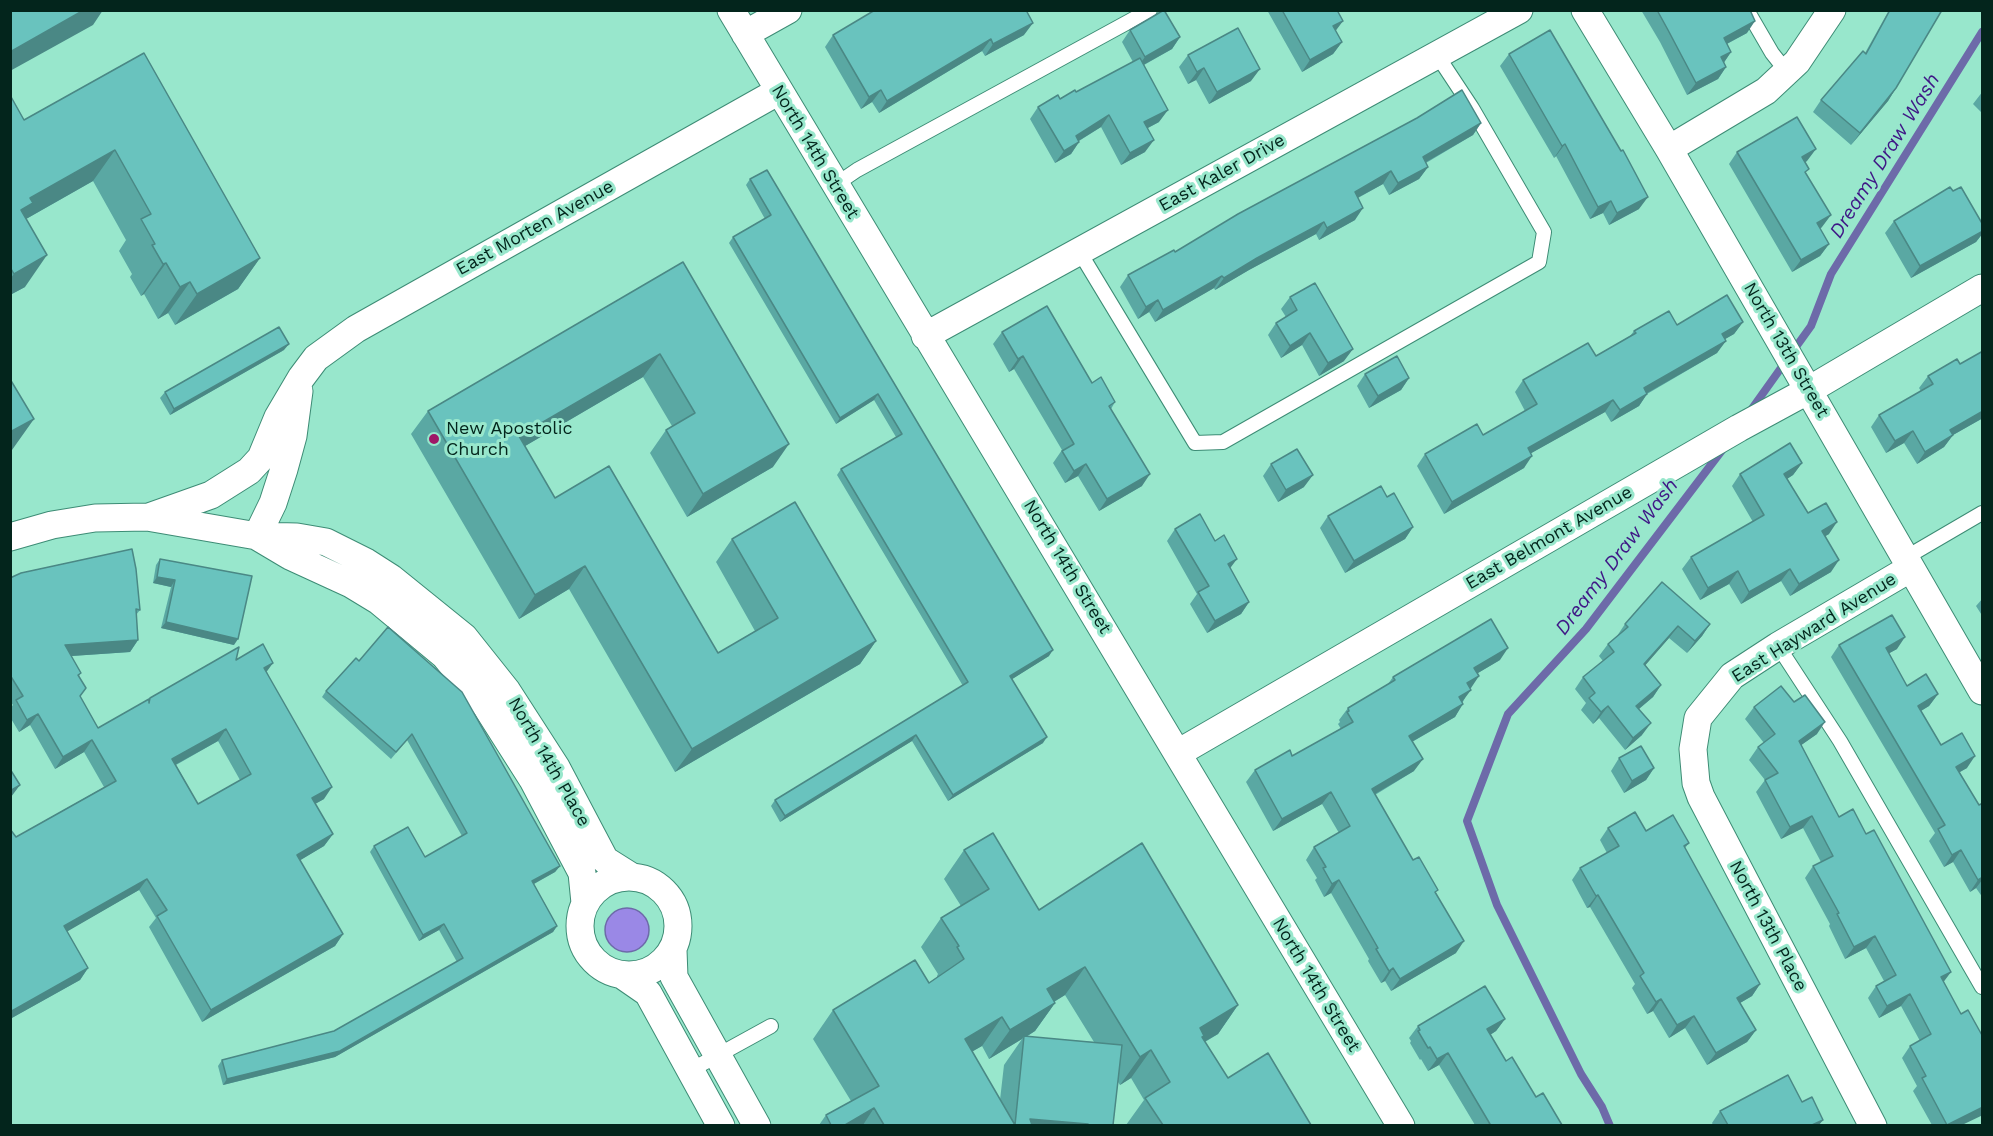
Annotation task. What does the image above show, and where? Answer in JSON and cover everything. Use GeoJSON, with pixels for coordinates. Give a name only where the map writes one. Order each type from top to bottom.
{"type":"FeatureCollection","features":[{"type":"Feature","properties":{"kind":"street","name":"North 14th Street"},"geometry":{"type":"LineString","coordinates":[[731,10],[1401,1125]]}},
{"type":"Feature","properties":{"kind":"street"},"geometry":{"type":"LineString","coordinates":[[745,34],[788,10]]}},
{"type":"Feature","properties":{"kind":"street","name":"East Kaler Drive"},"geometry":{"type":"LineString","coordinates":[[925,336],[1519,10]]}},
{"type":"Feature","properties":{"kind":"street","name":"North 13th Street"},"geometry":{"type":"LineString","coordinates":[[1585,10],[1669,149],[1983,691]]}},
{"type":"Feature","properties":{"kind":"street"},"geometry":{"type":"LineString","coordinates":[[1669,149],[1766,92],[1802,55],[1832,10]]}},
{"type":"Feature","properties":{"kind":"street","name":"East Morten Avenue"},"geometry":{"type":"LineString","coordinates":[[147,517],[211,495],[249,471],[261,458],[278,417],[316,358],[357,329],[779,91]]}},
{"type":"Feature","properties":{"kind":"street","name":"East Belmont Avenue"},"geometry":{"type":"LineString","coordinates":[[1178,753],[1983,288]]}},
{"type":"Feature","properties":{"kind":"street"},"geometry":{"type":"LineString","coordinates":[[257,536],[273,503],[285,469],[294,436],[301,378]]}},
{"type":"Feature","properties":{"kind":"street","name":"East Morten Avenue"},"geometry":{"type":"LineString","coordinates":[[10,537],[52,525],[127,516],[147,517],[257,536]]}},
{"type":"Feature","properties":{"kind":"street","name":"North 14th Place"},"geometry":{"type":"LineString","coordinates":[[257,536],[297,537],[326,542],[366,562],[391,578],[464,637],[507,691],[556,767],[605,860],[632,877],[659,886],[672,902],[679,922],[678,936],[673,950],[674,977],[757,1125]]}},
{"type":"Feature","properties":{"kind":"street","name":"North 14th Place"},"geometry":{"type":"LineString","coordinates":[[257,536],[290,556],[351,584],[379,601],[444,655],[486,706],[533,780],[582,873],[585,903],[580,924],[581,938],[586,952],[608,971],[622,975],[648,993],[722,1125]]}},
{"type":"Feature","properties":{"kind":"street","name":"East Hayward Avenue"},"geometry":{"type":"LineString","coordinates":[[1698,718],[1732,676],[1908,563]]}},
{"type":"Feature","properties":{"kind":"street","name":"North 13th Place"},"geometry":{"type":"LineString","coordinates":[[1698,718],[1693,749],[1696,783],[1701,797],[1873,1125]]}},
{"type":"Feature","properties":{"kind":"street"},"geometry":{"type":"LineString","coordinates":[[585,903],[593,892],[605,883],[618,878],[632,877]]}},
{"type":"Feature","properties":{"kind":"street"},"geometry":{"type":"LineString","coordinates":[[622,975],[637,975],[651,971],[664,962],[673,950]]}},
{"type":"Feature","properties":{"kind":"lane"},"geometry":{"type":"LineString","coordinates":[[835,185],[857,170],[1150,10]]}},
{"type":"Feature","properties":{"kind":"lane"},"geometry":{"type":"LineString","coordinates":[[1747,10],[1772,53],[1787,72]]}},
{"type":"Feature","properties":{"kind":"lane"},"geometry":{"type":"LineString","coordinates":[[1079,251],[1195,442],[1223,442],[1539,262],[1544,232],[1473,108],[1437,55]]}},
{"type":"Feature","properties":{"kind":"lane"},"geometry":{"type":"LineString","coordinates":[[1908,563],[1983,513]]}},
{"type":"Feature","properties":{"kind":"lane"},"geometry":{"type":"LineString","coordinates":[[1778,646],[1840,741],[1983,987]]}},
{"type":"Feature","properties":{"kind":"lane"},"geometry":{"type":"LineString","coordinates":[[691,1070],[771,1026]]}},
{"type":"Feature","properties":{"kind":"shaded area"},"geometry":{"type":"Polygon","coordinates":[[[627,908],[636,909],[643,914],[648,921],[648,939],[643,946],[636,951],[627,952],[618,951],[611,946],[606,939],[605,930],[606,921],[611,914],[618,909],[627,908]]]}},
{"type":"Feature","properties":{"kind":"building"},"geometry":{"type":"Polygon","coordinates":[[[10,10],[84,10],[10,52],[10,10]]]}},
{"type":"Feature","properties":{"kind":"building"},"geometry":{"type":"Polygon","coordinates":[[[875,10],[1026,10],[1033,23],[993,44],[991,39],[887,101],[881,90],[869,97],[833,35],[875,10]]]}},
{"type":"Feature","properties":{"kind":"building"},"geometry":{"type":"Polygon","coordinates":[[[1164,10],[1180,37],[1145,57],[1130,30],[1164,10]]]}},
{"type":"Feature","properties":{"kind":"building"},"geometry":{"type":"Polygon","coordinates":[[[1282,10],[1337,10],[1343,21],[1333,26],[1342,42],[1310,60],[1282,10]]]}},
{"type":"Feature","properties":{"kind":"building"},"geometry":{"type":"Polygon","coordinates":[[[1657,10],[1750,10],[1755,21],[1724,38],[1731,52],[1721,57],[1726,67],[1696,83],[1657,10]]]}},
{"type":"Feature","properties":{"kind":"building"},"geometry":{"type":"Polygon","coordinates":[[[1890,10],[1942,10],[1896,88],[1860,133],[1821,100],[1863,51],[1866,54],[1890,10]]]}},
{"type":"Feature","properties":{"kind":"building"},"geometry":{"type":"Polygon","coordinates":[[[1238,28],[1260,69],[1217,92],[1204,68],[1197,72],[1188,55],[1238,28]]]}},
{"type":"Feature","properties":{"kind":"building"},"geometry":{"type":"Polygon","coordinates":[[[1550,30],[1621,151],[1623,150],[1648,197],[1617,213],[1611,201],[1598,207],[1565,144],[1562,146],[1509,54],[1550,30]]]}},
{"type":"Feature","properties":{"kind":"building"},"geometry":{"type":"Polygon","coordinates":[[[144,53],[260,258],[197,294],[190,282],[180,287],[152,245],[155,244],[141,219],[151,214],[115,150],[30,198],[33,203],[21,210],[47,255],[14,274],[10,267],[10,95],[24,120],[144,53]]]}},
{"type":"Feature","properties":{"kind":"building"},"geometry":{"type":"Polygon","coordinates":[[[1140,58],[1168,110],[1144,122],[1154,140],[1130,153],[1109,115],[1076,136],[1079,142],[1064,151],[1038,107],[1058,95],[1060,99],[1075,90],[1076,92],[1140,58]]]}},
{"type":"Feature","properties":{"kind":"building"},"geometry":{"type":"Polygon","coordinates":[[[1462,90],[1481,123],[1423,157],[1428,167],[1398,183],[1391,171],[1355,192],[1363,208],[1327,228],[1324,222],[1163,310],[1158,300],[1146,307],[1128,275],[1174,250],[1175,252],[1238,214],[1417,118],[1462,90]]]}},
{"type":"Feature","properties":{"kind":"building"},"geometry":{"type":"Polygon","coordinates":[[[1797,117],[1816,149],[1802,157],[1809,169],[1805,172],[1831,215],[1817,223],[1829,244],[1801,260],[1737,152],[1797,117]]]}},
{"type":"Feature","properties":{"kind":"building"},"geometry":{"type":"Polygon","coordinates":[[[767,170],[1053,650],[1010,676],[1047,737],[953,795],[916,735],[785,816],[775,800],[968,682],[841,469],[902,434],[878,394],[840,418],[733,237],[771,215],[750,179],[767,170]]]}},
{"type":"Feature","properties":{"kind":"building"},"geometry":{"type":"Polygon","coordinates":[[[1950,187],[1953,191],[1961,187],[1983,225],[1983,231],[1920,266],[1894,221],[1950,187]]]}},
{"type":"Feature","properties":{"kind":"building"},"geometry":{"type":"Polygon","coordinates":[[[683,262],[789,444],[703,494],[666,430],[695,413],[660,354],[519,436],[555,498],[609,466],[718,653],[778,618],[732,539],[795,502],[876,641],[692,749],[585,566],[535,595],[428,411],[683,262]]]}},
{"type":"Feature","properties":{"kind":"building"},"geometry":{"type":"Polygon","coordinates":[[[1315,283],[1353,349],[1328,363],[1310,333],[1290,346],[1276,323],[1297,310],[1290,297],[1315,283]]]}},
{"type":"Feature","properties":{"kind":"building"},"geometry":{"type":"Polygon","coordinates":[[[1727,295],[1743,322],[1722,334],[1726,341],[1644,388],[1647,394],[1620,410],[1613,400],[1528,448],[1532,456],[1452,502],[1425,454],[1477,424],[1483,435],[1537,404],[1523,380],[1588,343],[1596,356],[1669,311],[1677,325],[1727,295]]]}},
{"type":"Feature","properties":{"kind":"building"},"geometry":{"type":"Polygon","coordinates":[[[1047,306],[1092,383],[1101,377],[1115,402],[1109,406],[1150,474],[1107,499],[1086,464],[1074,471],[1062,451],[1074,444],[1023,356],[1018,359],[1002,332],[1047,306]]]}},
{"type":"Feature","properties":{"kind":"building"},"geometry":{"type":"Polygon","coordinates":[[[279,327],[289,344],[174,409],[165,392],[279,327]]]}},
{"type":"Feature","properties":{"kind":"building"},"geometry":{"type":"Polygon","coordinates":[[[1983,351],[1983,411],[1950,430],[1953,435],[1925,452],[1913,431],[1895,441],[1879,415],[1933,384],[1928,376],[1957,359],[1960,364],[1983,351]]]}},
{"type":"Feature","properties":{"kind":"building"},"geometry":{"type":"Polygon","coordinates":[[[1397,356],[1409,378],[1378,396],[1365,374],[1397,356]]]}},
{"type":"Feature","properties":{"kind":"building"},"geometry":{"type":"Polygon","coordinates":[[[10,379],[34,419],[10,432],[10,379]]]}},
{"type":"Feature","properties":{"kind":"building"},"geometry":{"type":"Polygon","coordinates":[[[1790,443],[1802,463],[1784,474],[1808,513],[1826,503],[1837,522],[1822,531],[1839,560],[1799,584],[1790,569],[1749,592],[1738,571],[1708,588],[1691,557],[1764,515],[1740,474],[1790,443]]]}},
{"type":"Feature","properties":{"kind":"building"},"geometry":{"type":"Polygon","coordinates":[[[1297,449],[1313,475],[1286,490],[1271,464],[1297,449]]]}},
{"type":"Feature","properties":{"kind":"building"},"geometry":{"type":"Polygon","coordinates":[[[1381,486],[1387,497],[1394,493],[1413,527],[1354,561],[1328,516],[1381,486]]]}},
{"type":"Feature","properties":{"kind":"building"},"geometry":{"type":"Polygon","coordinates":[[[1200,514],[1215,541],[1224,535],[1237,559],[1228,564],[1249,602],[1215,621],[1198,592],[1209,586],[1175,529],[1200,514]]]}},
{"type":"Feature","properties":{"kind":"building"},"geometry":{"type":"Polygon","coordinates":[[[132,549],[140,610],[136,609],[138,640],[65,645],[81,673],[78,675],[86,688],[80,696],[98,728],[149,699],[149,703],[150,698],[239,647],[236,660],[263,644],[273,663],[264,668],[332,787],[312,798],[333,834],[297,855],[343,934],[211,1010],[157,916],[167,910],[147,879],[64,926],[88,968],[10,1012],[10,829],[16,837],[116,781],[92,740],[63,757],[38,714],[27,720],[16,700],[23,696],[10,675],[10,578],[21,573],[132,549]],[[226,729],[172,759],[198,804],[251,774],[226,729]]]}},
{"type":"Feature","properties":{"kind":"building"},"geometry":{"type":"Polygon","coordinates":[[[160,559],[252,576],[238,639],[166,622],[175,580],[157,577],[160,559]]]}},
{"type":"Feature","properties":{"kind":"building"},"geometry":{"type":"Polygon","coordinates":[[[1662,582],[1710,624],[1695,641],[1678,626],[1644,664],[1661,685],[1636,706],[1651,723],[1633,738],[1608,706],[1601,712],[1589,698],[1595,693],[1583,677],[1614,652],[1608,644],[1628,627],[1625,624],[1662,582]]]}},
{"type":"Feature","properties":{"kind":"building"},"geometry":{"type":"Polygon","coordinates":[[[1892,615],[1905,637],[1886,648],[1907,686],[1926,674],[1938,694],[1918,706],[1941,745],[1962,733],[1975,756],[1956,767],[1979,805],[1983,803],[1983,877],[1978,880],[1961,850],[1952,855],[1938,829],[1945,825],[1839,645],[1892,615]]]}},
{"type":"Feature","properties":{"kind":"building"},"geometry":{"type":"Polygon","coordinates":[[[1491,619],[1508,648],[1474,668],[1479,676],[1467,683],[1471,690],[1459,697],[1463,704],[1409,736],[1423,759],[1372,789],[1413,860],[1419,857],[1438,890],[1435,892],[1464,941],[1400,979],[1393,968],[1389,971],[1339,880],[1332,884],[1323,868],[1326,867],[1314,847],[1350,826],[1331,792],[1282,819],[1255,770],[1290,750],[1292,756],[1353,722],[1347,712],[1348,708],[1395,680],[1393,677],[1491,619]]]}},
{"type":"Feature","properties":{"kind":"building"},"geometry":{"type":"Polygon","coordinates":[[[388,627],[462,692],[560,866],[532,881],[557,926],[340,1051],[227,1079],[222,1060],[334,1031],[463,958],[444,924],[423,935],[374,846],[408,827],[425,857],[467,833],[412,734],[396,752],[326,691],[356,658],[359,661],[388,627]]]}},
{"type":"Feature","properties":{"kind":"building"},"geometry":{"type":"Polygon","coordinates":[[[1781,686],[1794,702],[1805,695],[1825,722],[1799,741],[1839,817],[1853,809],[1866,834],[1874,830],[1951,972],[1941,977],[1961,1014],[1968,1010],[1983,1037],[1983,1107],[1947,1125],[1922,1078],[1926,1076],[1910,1046],[1931,1034],[1910,994],[1887,1006],[1876,986],[1896,975],[1875,936],[1854,947],[1837,914],[1839,913],[1813,866],[1833,856],[1812,816],[1790,827],[1765,780],[1778,773],[1758,747],[1775,734],[1754,707],[1781,686]]]}},
{"type":"Feature","properties":{"kind":"building"},"geometry":{"type":"Polygon","coordinates":[[[1641,746],[1654,768],[1632,781],[1619,758],[1641,746]]]}},
{"type":"Feature","properties":{"kind":"building"},"geometry":{"type":"Polygon","coordinates":[[[10,769],[20,785],[10,791],[10,769]]]}},
{"type":"Feature","properties":{"kind":"building"},"geometry":{"type":"Polygon","coordinates":[[[1635,812],[1646,831],[1673,815],[1689,843],[1684,846],[1760,984],[1737,998],[1756,1030],[1716,1053],[1694,1016],[1677,1025],[1661,999],[1656,1002],[1640,976],[1644,973],[1580,868],[1619,846],[1608,828],[1635,812]]]}},
{"type":"Feature","properties":{"kind":"building"},"geometry":{"type":"Polygon","coordinates":[[[993,833],[1039,910],[1142,843],[1238,1005],[1200,1028],[1204,1036],[1202,1037],[1228,1078],[1268,1053],[1311,1125],[1163,1125],[1145,1098],[1170,1082],[1151,1050],[1140,1057],[1085,967],[1047,989],[1055,1003],[1010,1030],[1002,1017],[965,1039],[1015,1125],[884,1125],[874,1108],[845,1125],[831,1125],[826,1115],[879,1086],[833,1010],[915,960],[929,983],[964,959],[957,947],[959,946],[941,918],[989,889],[964,850],[993,833]]]}},
{"type":"Feature","properties":{"kind":"building"},"geometry":{"type":"Polygon","coordinates":[[[1485,986],[1505,1019],[1487,1029],[1506,1061],[1512,1057],[1536,1097],[1543,1093],[1562,1125],[1488,1125],[1490,1124],[1448,1053],[1437,1059],[1418,1031],[1420,1030],[1418,1026],[1485,986]]]}},
{"type":"Feature","properties":{"kind":"building"},"geometry":{"type":"Polygon","coordinates":[[[1024,1036],[1122,1045],[1113,1125],[1030,1119],[1032,1125],[1015,1125],[1024,1036]]]}},
{"type":"Feature","properties":{"kind":"building"},"geometry":{"type":"Polygon","coordinates":[[[1788,1075],[1802,1102],[1812,1097],[1823,1120],[1812,1125],[1728,1125],[1720,1111],[1788,1075]]]}},
{"type":"Feature","properties":{"kind":"waterway","name":"Dreamy Draw Wash"},"geometry":{"type":"LineString","coordinates":[[1793,351],[1811,326],[1831,274],[1982,32]]}},
{"type":"Feature","properties":{"kind":"waterway","name":"Dreamy Draw Wash"},"geometry":{"type":"LineString","coordinates":[[1751,410],[1786,361]]}},
{"type":"Feature","properties":{"kind":"waterway","name":"Dreamy Draw Wash"},"geometry":{"type":"LineString","coordinates":[[1610,1126],[1602,1107],[1581,1074],[1497,905],[1467,821],[1508,714],[1586,629],[1723,449]]}},
{"type":"Feature","properties":{"kind":"place","name":"New Apostolic Church"},"geometry":{"type":"Point","coordinates":[434,439]}}]}
